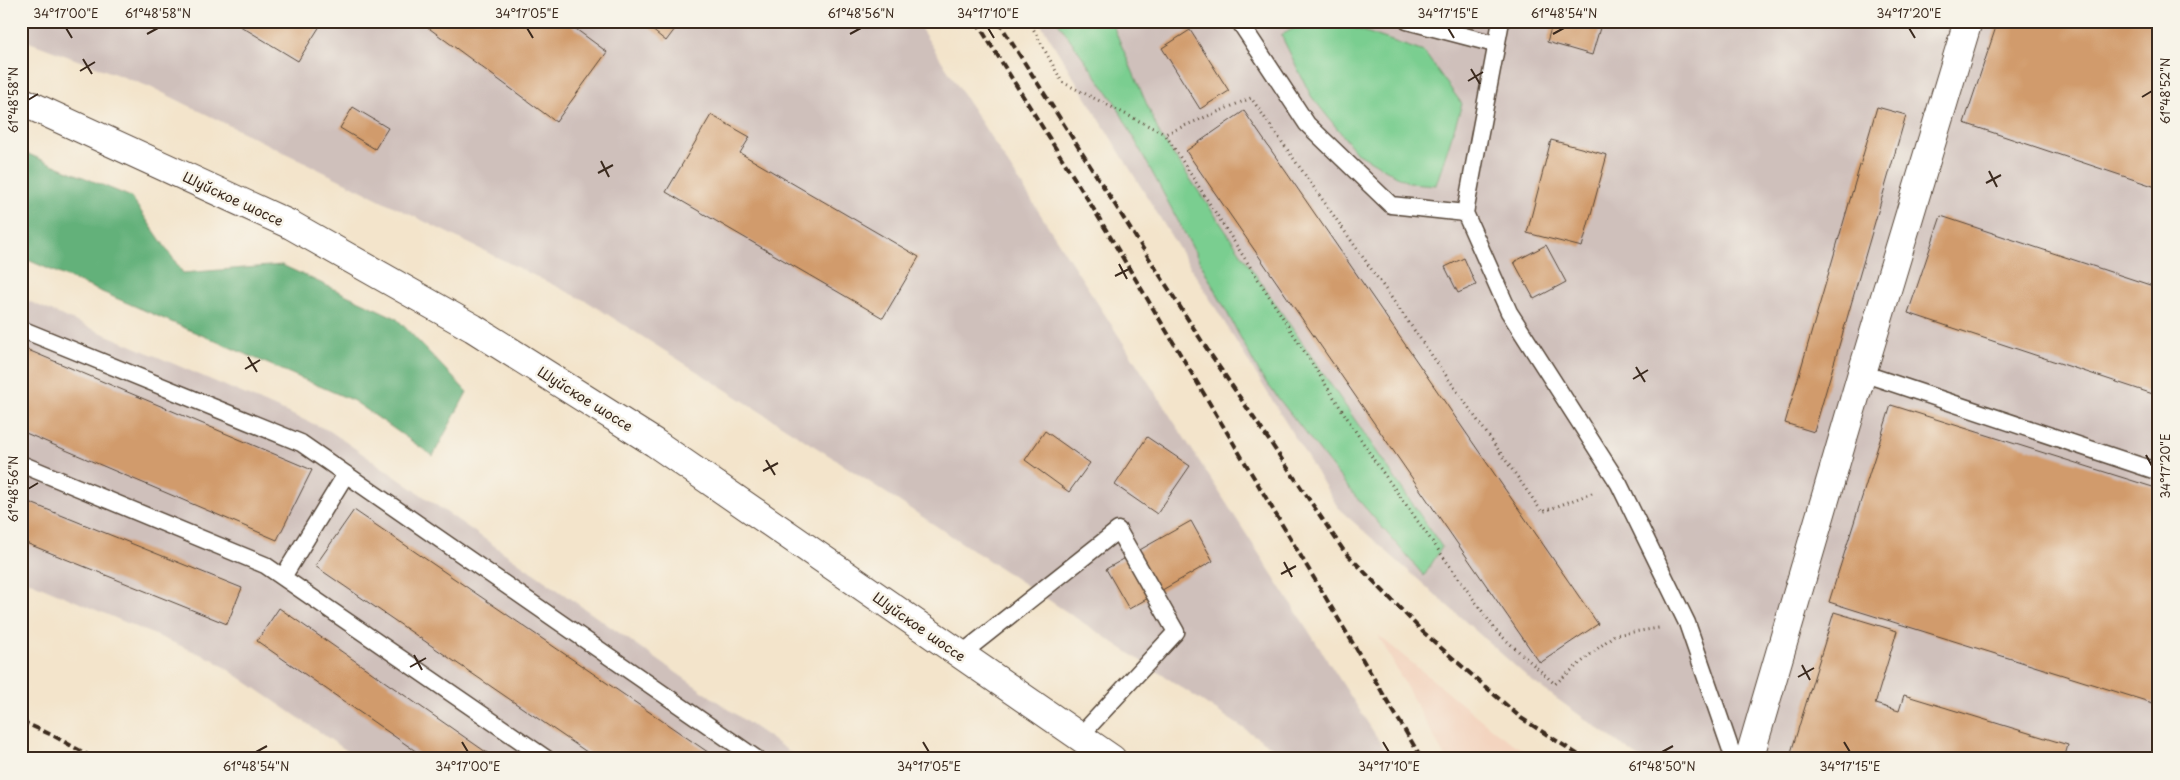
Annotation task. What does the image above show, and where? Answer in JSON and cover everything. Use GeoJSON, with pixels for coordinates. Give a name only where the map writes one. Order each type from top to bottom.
{"type":"FeatureCollection","features":[{"type":"Feature","properties":{"kind":"main road"},"geometry":{"type":"LineString","coordinates":[[1749,759],[1968,21]]}},
{"type":"Feature","properties":{"kind":"main road","name":"Шуйское шоссе"},"geometry":{"type":"LineString","coordinates":[[21,101],[291,225],[473,328],[655,443],[1112,759]]}},
{"type":"Feature","properties":{"kind":"lane"},"geometry":{"type":"LineString","coordinates":[[1239,21],[1307,124],[1392,205],[1465,213]]}},
{"type":"Feature","properties":{"kind":"lane"},"geometry":{"type":"LineString","coordinates":[[1407,21],[1495,44]]}},
{"type":"Feature","properties":{"kind":"lane"},"geometry":{"type":"LineString","coordinates":[[1501,21],[1495,44],[1465,213],[1509,312],[1619,484],[1686,623],[1734,759]]}},
{"type":"Feature","properties":{"kind":"lane"},"geometry":{"type":"LineString","coordinates":[[21,329],[301,443],[757,759]]}},
{"type":"Feature","properties":{"kind":"lane"},"geometry":{"type":"LineString","coordinates":[[1862,373],[2159,472]]}},
{"type":"Feature","properties":{"kind":"lane"},"geometry":{"type":"LineString","coordinates":[[21,464],[265,565],[547,759]]}},
{"type":"Feature","properties":{"kind":"lane"},"geometry":{"type":"LineString","coordinates":[[284,577],[346,474]]}},
{"type":"Feature","properties":{"kind":"lane"},"geometry":{"type":"LineString","coordinates":[[960,655],[1118,530],[1176,632],[1080,736]]}},
{"type":"Feature","properties":{"kind":"path"},"geometry":{"type":"LineString","coordinates":[[1030,21],[1062,82],[1165,134],[1374,460],[1496,632],[1555,684],[1614,635],[1686,623]]}},
{"type":"Feature","properties":{"kind":"path"},"geometry":{"type":"LineString","coordinates":[[1165,134],[1251,98],[1542,512],[1619,484]]}},
{"type":"Feature","properties":{"kind":"shaded area"},"geometry":{"type":"Polygon","coordinates":[[[21,21],[916,21],[1391,759],[1290,759],[833,458],[588,302],[153,88],[21,39],[21,21]]]}},
{"type":"Feature","properties":{"kind":"shaded area"},"geometry":{"type":"Polygon","coordinates":[[[1039,21],[2159,21],[2159,759],[1641,759],[1532,681],[1339,509],[1039,21]]]}},
{"type":"Feature","properties":{"kind":"shaded area"},"geometry":{"type":"Polygon","coordinates":[[[21,298],[330,431],[800,759],[359,759],[214,660],[21,578],[21,298]]]}},
{"type":"Feature","properties":{"kind":"shaded area"},"geometry":{"type":"Polygon","coordinates":[[[1378,635],[1496,732],[1536,759],[1446,759],[1378,635]]]}},
{"type":"Feature","properties":{"kind":"green space"},"geometry":{"type":"Polygon","coordinates":[[[1057,21],[1111,21],[1160,135],[1442,547],[1424,576],[1350,490],[1261,376],[1114,101],[1057,21]]]}},
{"type":"Feature","properties":{"kind":"green space"},"geometry":{"type":"Polygon","coordinates":[[[1308,21],[1334,21],[1424,52],[1462,104],[1436,185],[1409,183],[1357,153],[1311,96],[1281,35],[1308,21]]]}},
{"type":"Feature","properties":{"kind":"green space"},"geometry":{"type":"Polygon","coordinates":[[[21,151],[131,197],[183,273],[282,265],[396,318],[467,392],[433,456],[354,401],[21,257],[21,151]]]}},
{"type":"Feature","properties":{"kind":"building"},"geometry":{"type":"Polygon","coordinates":[[[232,21],[311,21],[320,26],[298,61],[232,21]]]}},
{"type":"Feature","properties":{"kind":"building"},"geometry":{"type":"Polygon","coordinates":[[[430,21],[565,21],[607,52],[556,122],[426,26],[430,21]]]}},
{"type":"Feature","properties":{"kind":"building"},"geometry":{"type":"Polygon","coordinates":[[[641,21],[681,21],[666,41],[641,21]]]}},
{"type":"Feature","properties":{"kind":"building"},"geometry":{"type":"Polygon","coordinates":[[[1553,21],[1602,21],[1592,55],[1547,42],[1553,21]]]}},
{"type":"Feature","properties":{"kind":"building"},"geometry":{"type":"Polygon","coordinates":[[[1998,21],[2159,21],[2159,188],[1964,123],[1998,21]]]}},
{"type":"Feature","properties":{"kind":"building"},"geometry":{"type":"Polygon","coordinates":[[[1190,30],[1229,91],[1200,109],[1162,48],[1190,30]]]}},
{"type":"Feature","properties":{"kind":"building"},"geometry":{"type":"Polygon","coordinates":[[[353,107],[388,128],[375,149],[340,128],[353,107]]]}},
{"type":"Feature","properties":{"kind":"building"},"geometry":{"type":"Polygon","coordinates":[[[1877,107],[1906,115],[1814,432],[1785,423],[1877,107]]]}},
{"type":"Feature","properties":{"kind":"building"},"geometry":{"type":"Polygon","coordinates":[[[1244,111],[1598,624],[1540,663],[1186,151],[1244,111]]]}},
{"type":"Feature","properties":{"kind":"building"},"geometry":{"type":"Polygon","coordinates":[[[711,115],[750,137],[740,153],[919,257],[883,318],[666,192],[711,115]]]}},
{"type":"Feature","properties":{"kind":"building"},"geometry":{"type":"Polygon","coordinates":[[[1551,140],[1607,155],[1582,247],[1527,233],[1551,140]]]}},
{"type":"Feature","properties":{"kind":"building"},"geometry":{"type":"Polygon","coordinates":[[[1941,216],[2159,288],[2159,396],[1908,313],[1941,216]]]}},
{"type":"Feature","properties":{"kind":"building"},"geometry":{"type":"Polygon","coordinates":[[[1546,245],[1566,282],[1534,299],[1514,262],[1546,245]]]}},
{"type":"Feature","properties":{"kind":"building"},"geometry":{"type":"Polygon","coordinates":[[[1464,258],[1476,285],[1458,293],[1445,267],[1464,258]]]}},
{"type":"Feature","properties":{"kind":"building"},"geometry":{"type":"Polygon","coordinates":[[[21,347],[312,470],[277,540],[21,431],[21,347]]]}},
{"type":"Feature","properties":{"kind":"building"},"geometry":{"type":"Polygon","coordinates":[[[1891,405],[2159,489],[2159,705],[1829,602],[1891,405]]]}},
{"type":"Feature","properties":{"kind":"building"},"geometry":{"type":"Polygon","coordinates":[[[1045,431],[1090,463],[1069,492],[1025,460],[1045,431]]]}},
{"type":"Feature","properties":{"kind":"building"},"geometry":{"type":"Polygon","coordinates":[[[1147,437],[1190,466],[1157,514],[1115,485],[1147,437]]]}},
{"type":"Feature","properties":{"kind":"building"},"geometry":{"type":"Polygon","coordinates":[[[21,499],[242,588],[227,624],[21,541],[21,499]]]}},
{"type":"Feature","properties":{"kind":"building"},"geometry":{"type":"Polygon","coordinates":[[[354,510],[718,759],[597,759],[315,566],[354,510]]]}},
{"type":"Feature","properties":{"kind":"building"},"geometry":{"type":"Polygon","coordinates":[[[1191,521],[1213,561],[1129,609],[1106,569],[1191,521]]]}},
{"type":"Feature","properties":{"kind":"building"},"geometry":{"type":"Polygon","coordinates":[[[279,608],[496,759],[427,759],[257,641],[279,608]]]}},
{"type":"Feature","properties":{"kind":"building"},"geometry":{"type":"Polygon","coordinates":[[[1834,612],[1897,631],[1875,704],[1899,711],[1904,695],[2068,745],[2064,759],[1789,759],[1834,612]]]}},
{"type":"Feature","properties":{"kind":"railway"},"geometry":{"type":"LineString","coordinates":[[976,21],[1093,208],[1422,759]]}},
{"type":"Feature","properties":{"kind":"railway"},"geometry":{"type":"LineString","coordinates":[[998,21],[1203,343],[1344,551],[1423,632],[1521,718],[1585,759]]}},
{"type":"Feature","properties":{"kind":"railway"},"geometry":{"type":"LineString","coordinates":[[21,721],[54,736],[95,759]]}}]}
